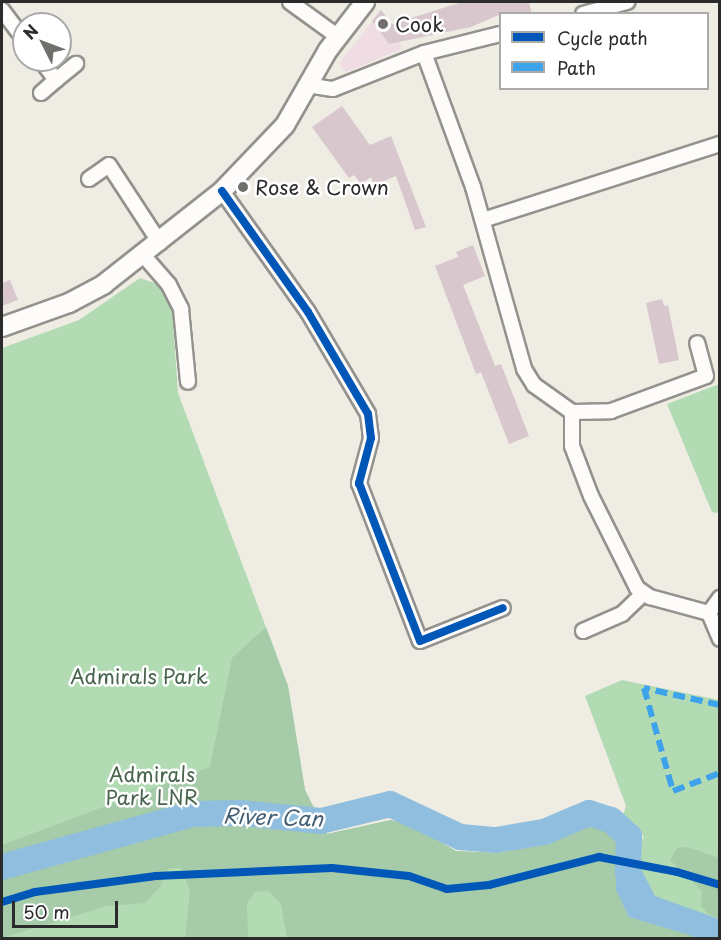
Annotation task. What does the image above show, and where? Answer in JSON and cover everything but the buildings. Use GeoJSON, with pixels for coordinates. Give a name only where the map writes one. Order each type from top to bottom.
{"type":"FeatureCollection","features":[{"type":"Feature","properties":{"kind":"main road"},"geometry":{"type":"LineString","coordinates":[[2,327],[88,293],[144,256],[222,191],[285,125],[337,36],[365,2]]}},
{"type":"Feature","properties":{"kind":"street"},"geometry":{"type":"LineString","coordinates":[[290,2],[337,36]]}},
{"type":"Feature","properties":{"kind":"street"},"geometry":{"type":"LineString","coordinates":[[590,12],[627,2]]}},
{"type":"Feature","properties":{"kind":"street"},"geometry":{"type":"LineString","coordinates":[[2,10],[12,23]]}},
{"type":"Feature","properties":{"kind":"street"},"geometry":{"type":"LineString","coordinates":[[307,86],[333,89],[424,52],[499,34]]}},
{"type":"Feature","properties":{"kind":"street"},"geometry":{"type":"LineString","coordinates":[[424,52],[483,220],[524,369],[547,398],[572,412],[611,411],[706,376],[697,343]]}},
{"type":"Feature","properties":{"kind":"street"},"geometry":{"type":"LineString","coordinates":[[40,93],[76,64]]}},
{"type":"Feature","properties":{"kind":"street"},"geometry":{"type":"LineString","coordinates":[[50,72],[56,80]]}},
{"type":"Feature","properties":{"kind":"street"},"geometry":{"type":"LineString","coordinates":[[483,220],[720,144]]}},
{"type":"Feature","properties":{"kind":"street"},"geometry":{"type":"LineString","coordinates":[[89,179],[109,165],[160,243]]}},
{"type":"Feature","properties":{"kind":"street"},"geometry":{"type":"LineString","coordinates":[[222,191],[308,312],[368,414],[371,438],[359,483],[420,641],[503,608]]}},
{"type":"Feature","properties":{"kind":"street"},"geometry":{"type":"LineString","coordinates":[[144,256],[169,285],[181,309],[189,382]]}},
{"type":"Feature","properties":{"kind":"street"},"geometry":{"type":"LineString","coordinates":[[572,412],[569,437],[591,496],[606,520],[629,574],[643,594],[709,613]]}},
{"type":"Feature","properties":{"kind":"street"},"geometry":{"type":"LineString","coordinates":[[583,631],[622,614],[643,594]]}},
{"type":"Feature","properties":{"kind":"street"},"geometry":{"type":"LineString","coordinates":[[709,613],[720,598]]}},
{"type":"Feature","properties":{"kind":"street"},"geometry":{"type":"LineString","coordinates":[[709,613],[720,639]]}},
{"type":"Feature","properties":{"kind":"shaded area"},"geometry":{"type":"Polygon","coordinates":[[[381,10],[394,27],[402,49],[346,72],[339,64],[381,10]]]}},
{"type":"Feature","properties":{"kind":"green space","name":"Admirals Park LNR"},"geometry":{"type":"Polygon","coordinates":[[[140,278],[157,284],[172,307],[178,393],[288,686],[305,790],[327,834],[391,820],[414,826],[456,851],[499,853],[555,840],[590,824],[644,839],[641,831],[623,815],[626,806],[585,696],[622,680],[719,700],[719,938],[2,938],[2,348],[79,320],[140,278]]]}},
{"type":"Feature","properties":{"kind":"green space"},"geometry":{"type":"Polygon","coordinates":[[[719,384],[720,511],[716,513],[712,512],[667,404],[719,384]]]}},
{"type":"Feature","properties":{"kind":"green space"},"geometry":{"type":"Polygon","coordinates":[[[266,627],[288,686],[305,790],[327,834],[391,820],[414,826],[456,851],[499,853],[555,840],[585,825],[597,825],[619,839],[616,890],[629,917],[699,938],[287,938],[281,904],[268,891],[255,892],[247,903],[248,938],[185,938],[190,891],[181,868],[169,868],[160,887],[145,903],[107,906],[2,938],[2,845],[210,767],[232,658],[266,627]]]}},
{"type":"Feature","properties":{"kind":"green space"},"geometry":{"type":"Polygon","coordinates":[[[688,847],[719,858],[719,919],[706,912],[701,905],[702,891],[670,860],[677,848],[688,847]]]}},
{"type":"Feature","properties":{"kind":"water"},"geometry":{"type":"Polygon","coordinates":[[[616,863],[640,867],[655,896],[719,919],[719,938],[699,938],[629,917],[616,890],[616,863]]]}},
{"type":"Feature","properties":{"kind":"waterway","name":"River Can"},"geometry":{"type":"LineString","coordinates":[[2,867],[193,814],[241,813],[321,821],[390,804],[460,837],[496,840],[544,832],[589,813],[611,820],[629,836],[628,872],[637,899]]}},
{"type":"Feature","properties":{"kind":"marked path"},"geometry":{"type":"LineString","coordinates":[[720,705],[644,688],[673,791],[720,773]]}},
{"type":"Feature","properties":{"kind":"cycle path"},"geometry":{"type":"LineString","coordinates":[[222,191],[308,312],[368,414],[371,438],[359,483],[420,641],[503,608]]}},
{"type":"Feature","properties":{"kind":"cycle path"},"geometry":{"type":"LineString","coordinates":[[2,902],[35,892],[156,876],[332,868],[409,876],[447,889],[489,885],[599,857],[677,872],[720,885]]}},
{"type":"Feature","properties":{"kind":"place","name":"Cook"},"geometry":{"type":"Point","coordinates":[383,24]}},
{"type":"Feature","properties":{"kind":"place","name":"Rose & Crown"},"geometry":{"type":"Point","coordinates":[243,187]}},
{"type":"Feature","properties":{"kind":"park label","name":"Admirals Park"},"geometry":{"type":"Point","coordinates":[139,676]}}]}
